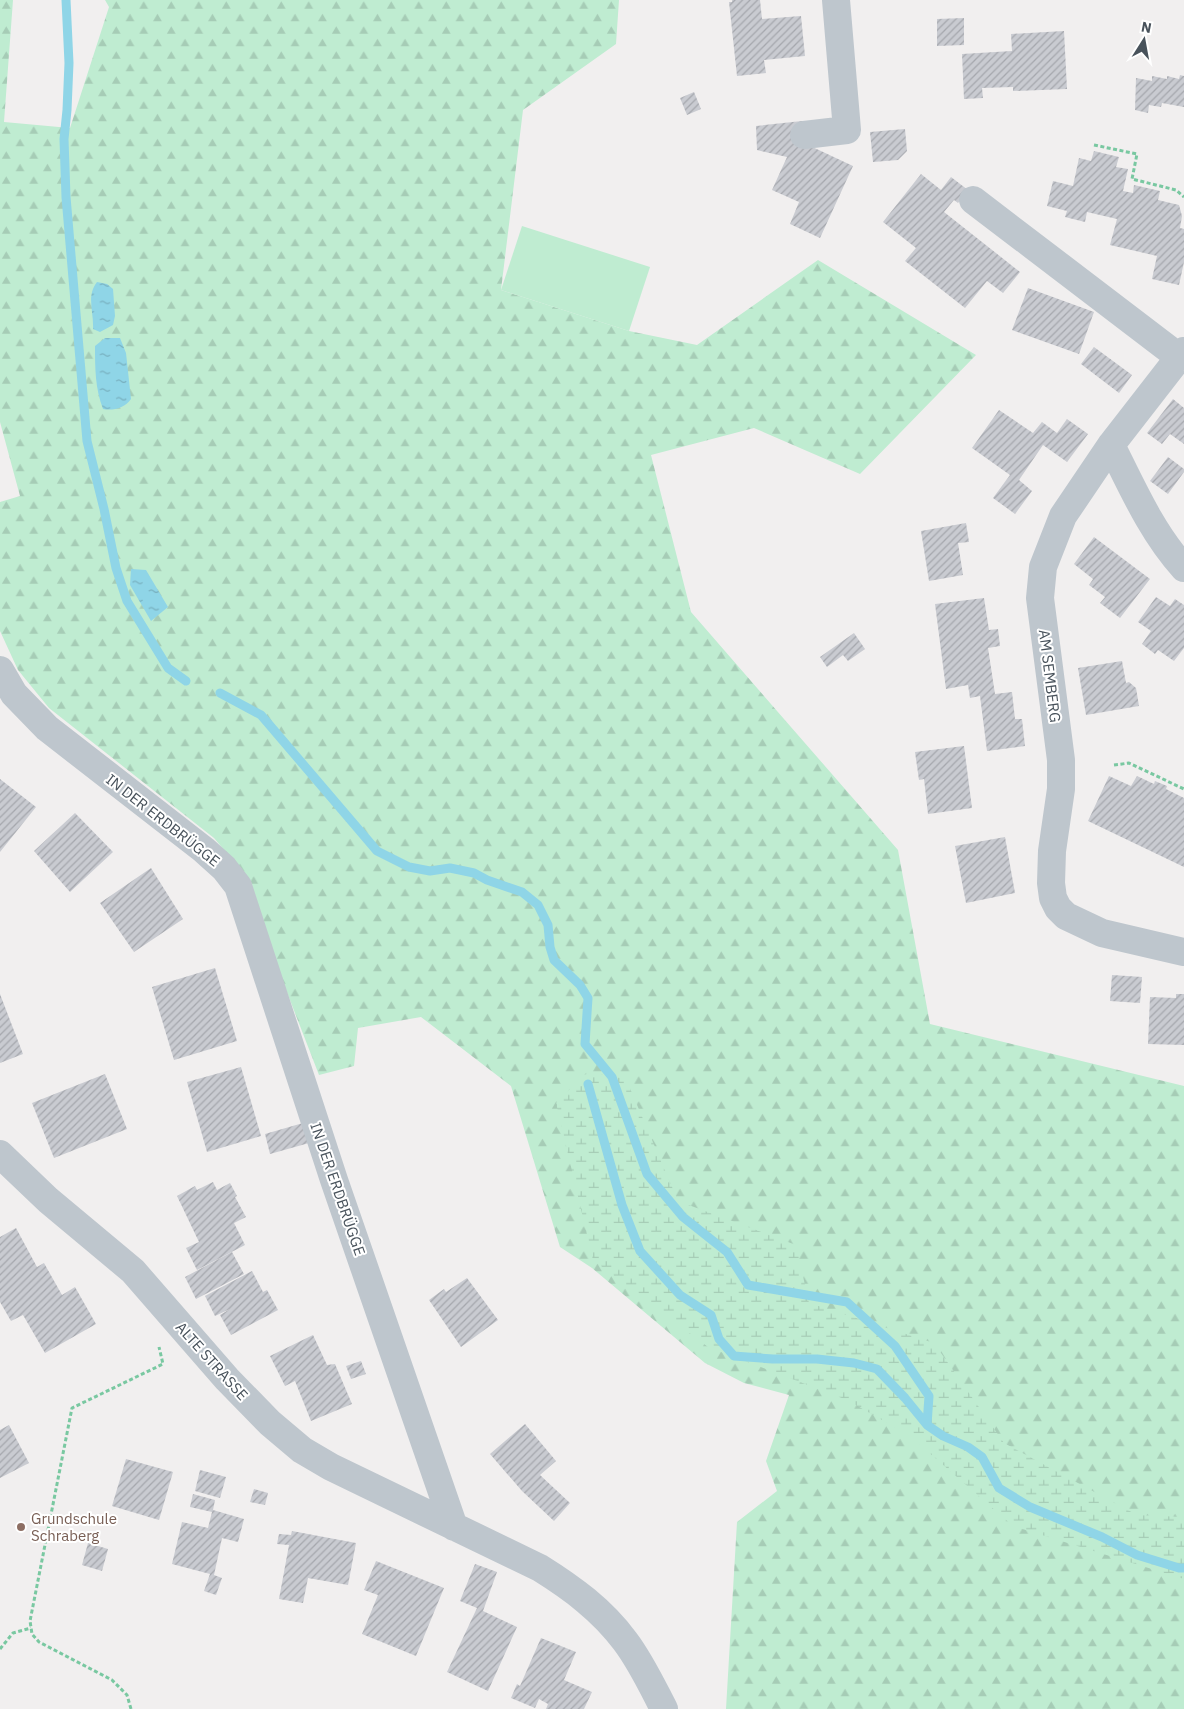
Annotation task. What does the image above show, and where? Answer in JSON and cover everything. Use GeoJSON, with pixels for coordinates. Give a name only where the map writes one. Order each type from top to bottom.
{"type":"FeatureCollection","features":[{"type":"Feature","properties":{"kind":"street"},"geometry":{"type":"LineString","coordinates":[[804,135],[847,130],[836,0]]}},
{"type":"Feature","properties":{"kind":"street"},"geometry":{"type":"LineString","coordinates":[[973,200],[1182,354]]}},
{"type":"Feature","properties":{"kind":"street","name":"AM SEMBERG"},"geometry":{"type":"LineString","coordinates":[[1182,354],[1111,445],[1062,516],[1044,567],[1040,598],[1066,790],[1052,851],[1051,883],[1053,898],[1058,908],[1066,916],[1102,934],[1184,952]]}},
{"type":"Feature","properties":{"kind":"street"},"geometry":{"type":"LineString","coordinates":[[1111,445],[1153,526],[1172,555],[1184,568]]}},
{"type":"Feature","properties":{"kind":"street","name":"IN DER ERDBRÜGGE"},"geometry":{"type":"LineString","coordinates":[[0,670],[14,694],[47,728],[204,850],[224,868],[238,886],[334,1180],[454,1527]]}},
{"type":"Feature","properties":{"kind":"street","name":"ALTE STRASSE"},"geometry":{"type":"LineString","coordinates":[[0,1154],[48,1200],[133,1271],[228,1379],[283,1436],[331,1467],[454,1527]]}},
{"type":"Feature","properties":{"kind":"street"},"geometry":{"type":"LineString","coordinates":[[454,1527],[540,1568],[585,1599],[607,1619],[626,1642],[664,1709]]}},
{"type":"Feature","properties":{"kind":"path"},"geometry":{"type":"LineString","coordinates":[[1094,144],[1137,154],[1132,179],[1176,190],[1184,197]]}},
{"type":"Feature","properties":{"kind":"path"},"geometry":{"type":"LineString","coordinates":[[1114,766],[1129,763],[1184,789]]}},
{"type":"Feature","properties":{"kind":"path"},"geometry":{"type":"LineString","coordinates":[[132,1709],[127,1695],[112,1680],[39,1642],[32,1634],[30,1621],[72,1408],[163,1364],[159,1346]]}},
{"type":"Feature","properties":{"kind":"path"},"geometry":{"type":"LineString","coordinates":[[0,1649],[13,1633],[31,1628]]}},
{"type":"Feature","properties":{"kind":"green space"},"geometry":{"type":"Polygon","coordinates":[[[0,0],[13,0],[4,122],[70,128],[109,7],[105,0],[619,0],[616,44],[523,110],[501,290],[629,331],[697,345],[818,260],[976,355],[860,474],[754,428],[651,455],[691,612],[898,850],[930,1024],[1184,1086],[1184,1709],[726,1709],[737,1522],[777,1491],[766,1461],[789,1395],[744,1383],[705,1363],[592,1268],[560,1247],[511,1086],[421,1017],[358,1028],[354,1066],[319,1075],[276,964],[251,882],[214,838],[49,708],[18,670],[0,631],[0,502],[20,496],[0,422],[0,0]]]}},
{"type":"Feature","properties":{"kind":"green space"},"geometry":{"type":"Polygon","coordinates":[[[522,226],[650,267],[629,331],[501,290],[522,226]]]}},
{"type":"Feature","properties":{"kind":"green space"},"geometry":{"type":"Polygon","coordinates":[[[587,1072],[626,1079],[678,1201],[796,1245],[809,1303],[934,1343],[1004,1443],[1137,1515],[1184,1517],[1184,1579],[1013,1526],[910,1436],[847,1400],[708,1347],[593,1260],[556,1103],[587,1072]]]}},
{"type":"Feature","properties":{"kind":"water"},"geometry":{"type":"Polygon","coordinates":[[[97,282],[107,284],[113,289],[115,316],[113,325],[100,332],[93,329],[91,304],[92,293],[97,282]]]}},
{"type":"Feature","properties":{"kind":"water"},"geometry":{"type":"Polygon","coordinates":[[[105,338],[120,338],[126,353],[131,399],[122,407],[111,410],[103,409],[96,378],[95,346],[105,338]]]}},
{"type":"Feature","properties":{"kind":"water"},"geometry":{"type":"Polygon","coordinates":[[[131,569],[146,570],[168,607],[151,621],[130,585],[131,569]]]}},
{"type":"Feature","properties":{"kind":"building"},"geometry":{"type":"Polygon","coordinates":[[[732,0],[760,0],[762,19],[801,16],[805,56],[764,60],[766,73],[737,76],[729,2],[732,2],[732,0]]]}},
{"type":"Feature","properties":{"kind":"building"},"geometry":{"type":"Polygon","coordinates":[[[964,18],[964,45],[937,46],[937,19],[964,18]]]}},
{"type":"Feature","properties":{"kind":"building"},"geometry":{"type":"Polygon","coordinates":[[[1064,31],[1067,89],[1013,91],[1013,87],[982,88],[983,98],[964,99],[962,54],[1012,51],[1011,34],[1064,31]]]}},
{"type":"Feature","properties":{"kind":"building"},"geometry":{"type":"Polygon","coordinates":[[[1180,75],[1184,76],[1184,107],[1162,103],[1161,107],[1149,105],[1148,113],[1135,110],[1136,78],[1152,81],[1152,76],[1167,79],[1167,76],[1179,79],[1180,75]]]}},
{"type":"Feature","properties":{"kind":"building"},"geometry":{"type":"Polygon","coordinates":[[[694,92],[701,109],[687,115],[680,98],[694,92]]]}},
{"type":"Feature","properties":{"kind":"building"},"geometry":{"type":"Polygon","coordinates":[[[802,121],[806,144],[853,166],[820,238],[790,224],[799,202],[772,190],[787,157],[757,150],[756,126],[802,121]]]}},
{"type":"Feature","properties":{"kind":"building"},"geometry":{"type":"Polygon","coordinates":[[[905,129],[907,151],[898,160],[873,162],[870,132],[905,129]]]}},
{"type":"Feature","properties":{"kind":"building"},"geometry":{"type":"Polygon","coordinates":[[[1094,151],[1119,157],[1116,167],[1128,169],[1123,191],[1133,193],[1134,185],[1160,191],[1158,200],[1179,205],[1182,216],[1180,228],[1184,229],[1184,262],[1179,285],[1152,279],[1157,256],[1110,245],[1117,219],[1087,212],[1085,222],[1065,217],[1067,211],[1047,206],[1053,181],[1073,186],[1079,158],[1091,161],[1094,151]]]}},
{"type":"Feature","properties":{"kind":"building"},"geometry":{"type":"Polygon","coordinates":[[[921,174],[941,190],[951,177],[968,190],[958,203],[954,200],[944,212],[1020,272],[1003,293],[987,281],[965,308],[905,261],[916,248],[883,222],[921,174]]]}},
{"type":"Feature","properties":{"kind":"building"},"geometry":{"type":"Polygon","coordinates":[[[1028,288],[1094,312],[1079,354],[1012,330],[1028,288]]]}},
{"type":"Feature","properties":{"kind":"building"},"geometry":{"type":"Polygon","coordinates":[[[1094,347],[1132,375],[1119,393],[1081,364],[1094,347]]]}},
{"type":"Feature","properties":{"kind":"building"},"geometry":{"type":"Polygon","coordinates":[[[1173,399],[1184,408],[1184,444],[1170,434],[1162,444],[1147,433],[1173,399]]]}},
{"type":"Feature","properties":{"kind":"building"},"geometry":{"type":"Polygon","coordinates":[[[999,410],[1033,433],[1042,422],[1057,433],[1067,419],[1088,434],[1067,462],[1043,445],[1019,480],[1032,491],[1015,514],[993,498],[1010,475],[972,448],[999,410]]]}},
{"type":"Feature","properties":{"kind":"building"},"geometry":{"type":"Polygon","coordinates":[[[1168,457],[1184,469],[1184,472],[1168,494],[1150,481],[1168,457]]]}},
{"type":"Feature","properties":{"kind":"building"},"geometry":{"type":"Polygon","coordinates":[[[966,523],[969,542],[958,543],[963,575],[929,581],[921,531],[966,523]]]}},
{"type":"Feature","properties":{"kind":"building"},"geometry":{"type":"Polygon","coordinates":[[[1094,537],[1150,579],[1120,618],[1100,603],[1105,597],[1089,585],[1093,579],[1074,564],[1094,537]]]}},
{"type":"Feature","properties":{"kind":"building"},"geometry":{"type":"Polygon","coordinates":[[[1156,597],[1170,606],[1175,599],[1184,605],[1184,648],[1174,661],[1158,650],[1155,654],[1142,644],[1151,631],[1138,622],[1156,597]]]}},
{"type":"Feature","properties":{"kind":"building"},"geometry":{"type":"Polygon","coordinates":[[[984,598],[989,630],[998,629],[1000,646],[988,648],[995,694],[1012,692],[1015,719],[1022,719],[1025,746],[987,751],[980,696],[970,698],[968,685],[946,689],[935,604],[984,598]]]}},
{"type":"Feature","properties":{"kind":"building"},"geometry":{"type":"Polygon","coordinates":[[[854,633],[865,649],[848,661],[843,655],[827,667],[820,657],[854,633]]]}},
{"type":"Feature","properties":{"kind":"building"},"geometry":{"type":"Polygon","coordinates":[[[1122,661],[1126,683],[1129,682],[1136,688],[1139,706],[1086,715],[1078,668],[1122,661]]]}},
{"type":"Feature","properties":{"kind":"building"},"geometry":{"type":"Polygon","coordinates":[[[964,746],[972,808],[928,814],[924,779],[919,780],[915,752],[964,746]]]}},
{"type":"Feature","properties":{"kind":"building"},"geometry":{"type":"Polygon","coordinates":[[[1109,776],[1131,786],[1137,776],[1154,784],[1155,781],[1167,786],[1166,789],[1184,798],[1184,867],[1088,821],[1109,776]]]}},
{"type":"Feature","properties":{"kind":"building"},"geometry":{"type":"Polygon","coordinates":[[[0,779],[36,807],[0,852],[0,779]]]}},
{"type":"Feature","properties":{"kind":"building"},"geometry":{"type":"Polygon","coordinates":[[[75,813],[113,852],[70,892],[34,851],[75,813]]]}},
{"type":"Feature","properties":{"kind":"building"},"geometry":{"type":"Polygon","coordinates":[[[1005,837],[1015,893],[966,903],[955,846],[1005,837]]]}},
{"type":"Feature","properties":{"kind":"building"},"geometry":{"type":"Polygon","coordinates":[[[151,868],[183,919],[134,952],[100,903],[151,868]]]}},
{"type":"Feature","properties":{"kind":"building"},"geometry":{"type":"Polygon","coordinates":[[[215,968],[237,1041],[174,1060],[152,987],[215,968]]]}},
{"type":"Feature","properties":{"kind":"building"},"geometry":{"type":"Polygon","coordinates":[[[1112,975],[1142,977],[1140,1003],[1110,1001],[1112,975]]]}},
{"type":"Feature","properties":{"kind":"building"},"geometry":{"type":"Polygon","coordinates":[[[0,994],[23,1054],[0,1063],[0,994]]]}},
{"type":"Feature","properties":{"kind":"building"},"geometry":{"type":"Polygon","coordinates":[[[1176,994],[1184,994],[1184,1045],[1148,1044],[1150,997],[1176,998],[1176,994]]]}},
{"type":"Feature","properties":{"kind":"building"},"geometry":{"type":"Polygon","coordinates":[[[241,1067],[261,1136],[207,1152],[187,1082],[241,1067]]]}},
{"type":"Feature","properties":{"kind":"building"},"geometry":{"type":"Polygon","coordinates":[[[105,1074],[127,1129],[54,1158],[32,1103],[105,1074]]]}},
{"type":"Feature","properties":{"kind":"building"},"geometry":{"type":"Polygon","coordinates":[[[303,1123],[309,1143],[270,1154],[265,1134],[303,1123]]]}},
{"type":"Feature","properties":{"kind":"building"},"geometry":{"type":"Polygon","coordinates":[[[213,1182],[217,1190],[230,1183],[237,1196],[235,1197],[246,1217],[234,1223],[245,1245],[197,1270],[186,1248],[199,1242],[177,1196],[195,1186],[197,1190],[213,1182]]]}},
{"type":"Feature","properties":{"kind":"building"},"geometry":{"type":"Polygon","coordinates":[[[16,1228],[37,1267],[44,1263],[62,1295],[75,1287],[96,1324],[45,1353],[23,1315],[11,1321],[0,1302],[0,1237],[16,1228]]]}},
{"type":"Feature","properties":{"kind":"building"},"geometry":{"type":"Polygon","coordinates":[[[232,1252],[244,1274],[196,1299],[185,1277],[232,1252]]]}},
{"type":"Feature","properties":{"kind":"building"},"geometry":{"type":"Polygon","coordinates":[[[252,1271],[263,1292],[267,1290],[278,1310],[231,1335],[220,1315],[230,1309],[215,1316],[205,1296],[252,1271]]]}},
{"type":"Feature","properties":{"kind":"building"},"geometry":{"type":"Polygon","coordinates":[[[467,1278],[498,1320],[461,1347],[429,1300],[444,1289],[446,1292],[467,1278]]]}},
{"type":"Feature","properties":{"kind":"building"},"geometry":{"type":"Polygon","coordinates":[[[313,1335],[327,1365],[335,1364],[352,1404],[311,1421],[295,1381],[285,1386],[270,1356],[313,1335]]]}},
{"type":"Feature","properties":{"kind":"building"},"geometry":{"type":"Polygon","coordinates":[[[361,1361],[366,1374],[351,1379],[346,1366],[361,1361]]]}},
{"type":"Feature","properties":{"kind":"building"},"geometry":{"type":"Polygon","coordinates":[[[525,1424],[556,1461],[540,1475],[570,1503],[554,1521],[522,1491],[490,1454],[525,1424]]]}},
{"type":"Feature","properties":{"kind":"building","name":"Grundschule Schraberg"},"geometry":{"type":"Polygon","coordinates":[[[9,1425],[29,1463],[0,1478],[0,1430],[9,1425]]]}},
{"type":"Feature","properties":{"kind":"building"},"geometry":{"type":"Polygon","coordinates":[[[126,1459],[173,1472],[159,1520],[112,1506],[126,1459]]]}},
{"type":"Feature","properties":{"kind":"building"},"geometry":{"type":"Polygon","coordinates":[[[200,1470],[226,1477],[220,1498],[195,1491],[200,1470]]]}},
{"type":"Feature","properties":{"kind":"building"},"geometry":{"type":"Polygon","coordinates":[[[254,1489],[268,1493],[265,1505],[250,1502],[254,1489]]]}},
{"type":"Feature","properties":{"kind":"building"},"geometry":{"type":"Polygon","coordinates":[[[193,1494],[215,1500],[213,1510],[244,1519],[238,1542],[222,1538],[214,1575],[222,1578],[216,1595],[204,1591],[210,1574],[172,1564],[182,1522],[208,1528],[212,1512],[190,1507],[193,1494]]]}},
{"type":"Feature","properties":{"kind":"building"},"geometry":{"type":"Polygon","coordinates":[[[292,1531],[356,1543],[348,1585],[308,1578],[303,1603],[279,1599],[289,1545],[277,1544],[279,1534],[291,1535],[292,1531]]]}},
{"type":"Feature","properties":{"kind":"building"},"geometry":{"type":"Polygon","coordinates":[[[88,1543],[108,1549],[102,1571],[82,1565],[88,1543]]]}},
{"type":"Feature","properties":{"kind":"building"},"geometry":{"type":"Polygon","coordinates":[[[376,1561],[444,1588],[416,1656],[362,1634],[378,1595],[364,1590],[376,1561]]]}},
{"type":"Feature","properties":{"kind":"building"},"geometry":{"type":"Polygon","coordinates":[[[475,1564],[497,1572],[483,1611],[517,1627],[488,1691],[447,1672],[477,1608],[460,1601],[475,1564]]]}},
{"type":"Feature","properties":{"kind":"building"},"geometry":{"type":"Polygon","coordinates":[[[541,1638],[576,1652],[564,1680],[592,1692],[584,1709],[546,1709],[548,1704],[539,1699],[535,1708],[511,1698],[517,1684],[520,1686],[541,1638]]]}},
{"type":"Feature","properties":{"kind":"waterway"},"geometry":{"type":"LineString","coordinates":[[66,0],[69,63],[64,139],[66,197],[87,441],[116,568],[127,601],[168,668],[186,681]]}},
{"type":"Feature","properties":{"kind":"waterway"},"geometry":{"type":"LineString","coordinates":[[220,693],[261,715],[377,851],[409,867],[430,871],[450,868],[474,873],[487,880],[522,892],[538,905],[548,925],[550,947],[554,960],[580,985],[588,998],[585,1044],[612,1077],[647,1174],[683,1217],[727,1252],[748,1285],[847,1302],[895,1346],[929,1396],[927,1425],[943,1436],[968,1447],[982,1457],[999,1488],[1030,1507],[1102,1537],[1137,1555],[1184,1568]]}},
{"type":"Feature","properties":{"kind":"waterway"},"geometry":{"type":"LineString","coordinates":[[588,1084],[622,1205],[640,1251],[680,1295],[711,1315],[719,1339],[734,1356],[773,1359],[817,1359],[854,1363],[877,1369],[905,1398],[927,1425]]}},
{"type":"Feature","properties":{"kind":"place","name":"Grundschule Schraberg"},"geometry":{"type":"Point","coordinates":[21,1527]}}]}
